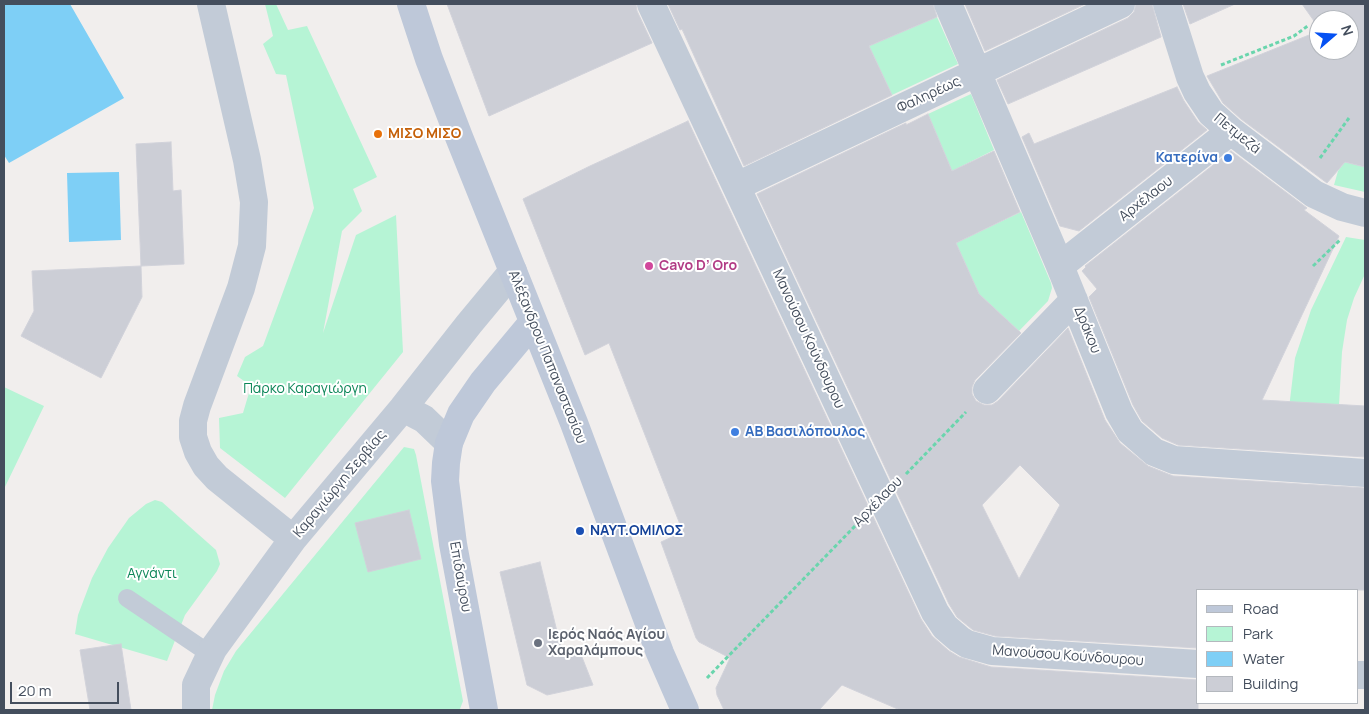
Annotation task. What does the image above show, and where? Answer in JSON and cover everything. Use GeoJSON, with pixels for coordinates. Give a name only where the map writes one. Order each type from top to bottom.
{"type":"FeatureCollection","features":[{"type":"Feature","properties":{"kind":"main road","name":"Αλέξανδρου Παπαναστασίου"},"geometry":{"type":"LineString","coordinates":[[411,4],[439,85],[574,423],[679,708]]}},
{"type":"Feature","properties":{"kind":"main road","name":"Επιδαύρου"},"geometry":{"type":"LineString","coordinates":[[484,710],[453,544],[445,481],[449,443],[461,414],[483,382],[534,322]]}},
{"type":"Feature","properties":{"kind":"street"},"geometry":{"type":"LineString","coordinates":[[211,4],[248,160],[254,202],[252,246],[241,288],[197,406],[193,421],[193,437],[202,460],[216,478],[293,539]]}},
{"type":"Feature","properties":{"kind":"street","name":"Μανούσου Κούνδουρου"},"geometry":{"type":"LineString","coordinates":[[651,4],[940,620],[952,634],[967,644],[992,651],[1196,664]]}},
{"type":"Feature","properties":{"kind":"street","name":"Δράκου"},"geometry":{"type":"LineString","coordinates":[[948,4],[1124,421],[1137,439],[1154,452],[1185,462],[1365,473]]}},
{"type":"Feature","properties":{"kind":"street","name":"Φαληρέως"},"geometry":{"type":"LineString","coordinates":[[736,186],[1121,4]]}},
{"type":"Feature","properties":{"kind":"street","name":"Πετμεζά"},"geometry":{"type":"LineString","coordinates":[[1167,4],[1190,77],[1197,92],[1211,113],[1230,131],[1314,194],[1342,207],[1365,214]]}},
{"type":"Feature","properties":{"kind":"street","name":"Αρχέλαου"},"geometry":{"type":"LineString","coordinates":[[1060,266],[1230,131]]}},
{"type":"Feature","properties":{"kind":"street","name":"Καραγιώργη Σερβίας"},"geometry":{"type":"LineString","coordinates":[[196,710],[196,685],[210,654],[293,539],[404,408],[513,271]]}},
{"type":"Feature","properties":{"kind":"street"},"geometry":{"type":"LineString","coordinates":[[987,390],[1074,300]]}},
{"type":"Feature","properties":{"kind":"street"},"geometry":{"type":"LineString","coordinates":[[404,408],[424,419],[449,443]]}},
{"type":"Feature","properties":{"kind":"lane"},"geometry":{"type":"LineString","coordinates":[[128,598],[210,654]]}},
{"type":"Feature","properties":{"kind":"path"},"geometry":{"type":"LineString","coordinates":[[1216,67],[1294,36],[1309,25]]}},
{"type":"Feature","properties":{"kind":"path"},"geometry":{"type":"LineString","coordinates":[[1316,163],[1349,118]]}},
{"type":"Feature","properties":{"kind":"path","name":"Αρχέλαου"},"geometry":{"type":"LineString","coordinates":[[679,708],[987,390]]}},
{"type":"Feature","properties":{"kind":"green space","name":"Πάρκο Καραγιώργη"},"geometry":{"type":"Polygon","coordinates":[[[265,4],[276,4],[288,30],[307,26],[377,177],[353,189],[362,211],[342,231],[323,333],[356,235],[396,215],[403,352],[285,498],[220,448],[219,418],[243,413],[251,386],[237,376],[245,357],[263,346],[314,208],[286,75],[276,74],[263,44],[273,36],[265,4]]]}},
{"type":"Feature","properties":{"kind":"green space"},"geometry":{"type":"Polygon","coordinates":[[[937,17],[958,64],[892,95],[869,46],[937,17]]]}},
{"type":"Feature","properties":{"kind":"green space"},"geometry":{"type":"Polygon","coordinates":[[[971,94],[994,150],[952,171],[928,114],[971,94]]]}},
{"type":"Feature","properties":{"kind":"green space"},"geometry":{"type":"Polygon","coordinates":[[[1345,162],[1365,167],[1365,192],[1334,185],[1338,171],[1345,162]]]}},
{"type":"Feature","properties":{"kind":"green space"},"geometry":{"type":"Polygon","coordinates":[[[1021,212],[1052,288],[1048,301],[1019,331],[979,294],[956,243],[1021,212]]]}},
{"type":"Feature","properties":{"kind":"green space"},"geometry":{"type":"Polygon","coordinates":[[[1346,237],[1365,240],[1365,274],[1347,320],[1342,352],[1339,405],[1284,450],[1295,358],[1311,310],[1346,237]]]}},
{"type":"Feature","properties":{"kind":"green space"},"geometry":{"type":"Polygon","coordinates":[[[4,387],[44,406],[4,489],[4,387]]]}},
{"type":"Feature","properties":{"kind":"green space"},"geometry":{"type":"Polygon","coordinates":[[[404,447],[414,449],[416,455],[463,701],[460,709],[212,710],[215,695],[224,671],[236,651],[404,447]]]}},
{"type":"Feature","properties":{"kind":"green space","name":"Αγνάντι"},"geometry":{"type":"Polygon","coordinates":[[[155,500],[162,502],[216,550],[220,564],[185,615],[167,661],[75,634],[78,615],[92,578],[108,548],[129,518],[146,504],[155,500]]]}},
{"type":"Feature","properties":{"kind":"water"},"geometry":{"type":"Polygon","coordinates":[[[4,4],[70,4],[124,98],[9,163],[4,155],[4,4]]]}},
{"type":"Feature","properties":{"kind":"water"},"geometry":{"type":"Polygon","coordinates":[[[119,172],[121,240],[69,242],[67,173],[119,172]]]}},
{"type":"Feature","properties":{"kind":"building"},"geometry":{"type":"Polygon","coordinates":[[[447,4],[636,4],[637,11],[652,43],[489,116],[447,4]]]}},
{"type":"Feature","properties":{"kind":"building"},"geometry":{"type":"Polygon","coordinates":[[[668,4],[933,4],[937,17],[869,46],[892,95],[744,166],[682,29],[680,30],[668,4]]]}},
{"type":"Feature","properties":{"kind":"building"},"geometry":{"type":"Polygon","coordinates":[[[965,4],[1085,4],[985,51],[965,4]]]}},
{"type":"Feature","properties":{"kind":"building"},"geometry":{"type":"Polygon","coordinates":[[[1136,4],[1152,4],[1161,37],[1008,104],[997,80],[1128,18],[1134,12],[1136,4]]]}},
{"type":"Feature","properties":{"kind":"building"},"geometry":{"type":"Polygon","coordinates":[[[1183,4],[1235,4],[1190,24],[1183,4]]]}},
{"type":"Feature","properties":{"kind":"building"},"geometry":{"type":"Polygon","coordinates":[[[1302,4],[1365,4],[1365,167],[1345,162],[1327,183],[1241,119],[1223,103],[1207,76],[1309,35],[1309,60],[1359,60],[1359,10],[1309,10],[1309,14],[1302,4]]]}},
{"type":"Feature","properties":{"kind":"building"},"geometry":{"type":"Polygon","coordinates":[[[1177,87],[1198,122],[1207,130],[1079,231],[1060,226],[1022,137],[1029,133],[1034,144],[1177,87]]]}},
{"type":"Feature","properties":{"kind":"building"},"geometry":{"type":"Polygon","coordinates":[[[928,114],[952,171],[994,151],[1020,212],[956,243],[979,294],[1021,333],[975,380],[972,394],[976,401],[984,405],[992,405],[998,401],[1068,328],[1105,420],[1120,443],[1148,466],[1173,476],[1365,488],[1365,590],[1196,589],[1196,648],[995,636],[973,630],[957,617],[949,604],[757,194],[906,123],[906,125],[928,114]],[[1020,465],[982,505],[1019,579],[1060,505],[1020,465]]]}},
{"type":"Feature","properties":{"kind":"building"},"geometry":{"type":"Polygon","coordinates":[[[688,121],[921,619],[932,636],[959,657],[991,667],[1196,680],[1196,704],[1198,704],[1198,710],[900,710],[842,685],[819,710],[724,710],[716,688],[730,658],[699,642],[696,638],[661,542],[683,532],[609,343],[585,355],[523,199],[688,121]]]}},
{"type":"Feature","properties":{"kind":"building"},"geometry":{"type":"Polygon","coordinates":[[[171,142],[173,191],[181,190],[184,264],[141,266],[136,144],[171,142]]]}},
{"type":"Feature","properties":{"kind":"building"},"geometry":{"type":"Polygon","coordinates":[[[1231,151],[1307,208],[1304,210],[1339,236],[1262,400],[1365,406],[1365,457],[1178,445],[1162,438],[1142,421],[1133,405],[1089,297],[1097,289],[1082,271],[1085,266],[1231,151]]]}},
{"type":"Feature","properties":{"kind":"building"},"geometry":{"type":"Polygon","coordinates":[[[141,266],[142,297],[101,378],[21,336],[34,311],[32,271],[141,266]]]}},
{"type":"Feature","properties":{"kind":"building"},"geometry":{"type":"Polygon","coordinates":[[[409,510],[421,559],[368,572],[355,523],[409,510]]]}},
{"type":"Feature","properties":{"kind":"building","name":"Ιερός Ναός Αγίου Χαραλάμπους"},"geometry":{"type":"Polygon","coordinates":[[[540,562],[563,656],[580,652],[593,685],[547,695],[527,685],[500,572],[540,562]]]}},
{"type":"Feature","properties":{"kind":"building"},"geometry":{"type":"Polygon","coordinates":[[[121,644],[131,710],[90,710],[80,650],[121,644]]]}},
{"type":"Feature","properties":{"kind":"place","name":"ΜΙΣΟ ΜΙΣΟ"},"geometry":{"type":"Point","coordinates":[378,134]}},
{"type":"Feature","properties":{"kind":"place","name":"Κατερίνα"},"geometry":{"type":"Point","coordinates":[1228,158]}},
{"type":"Feature","properties":{"kind":"place","name":"Cavo D’ Oro"},"geometry":{"type":"Point","coordinates":[649,266]}},
{"type":"Feature","properties":{"kind":"place","name":"ΑΒ Βασιλόπουλος"},"geometry":{"type":"Point","coordinates":[735,432]}},
{"type":"Feature","properties":{"kind":"place","name":"ΝΑΥΤ.ΟΜΙΛΟΣ"},"geometry":{"type":"Point","coordinates":[580,531]}},
{"type":"Feature","properties":{"kind":"place","name":"Ιερός Ναός Αγίου Χαραλάμπους"},"geometry":{"type":"Point","coordinates":[538,643]}}]}
